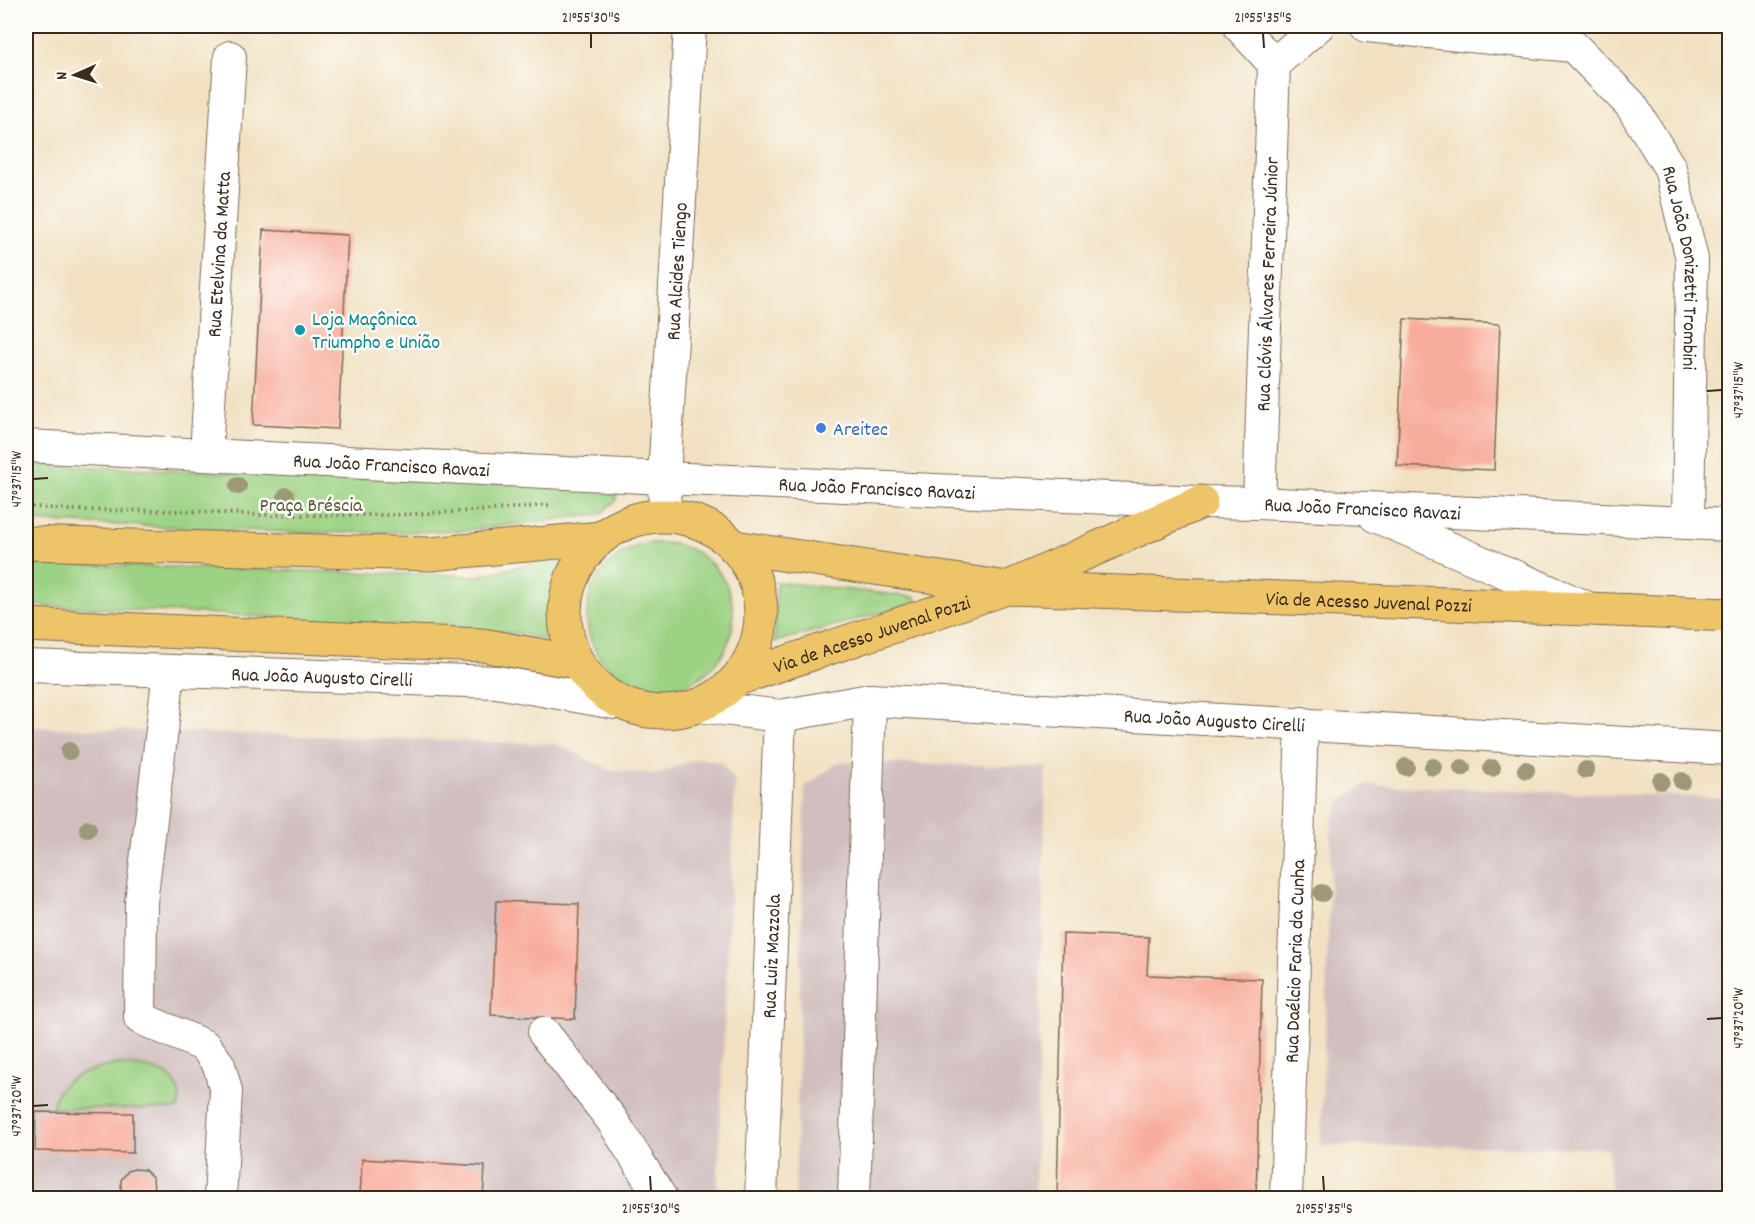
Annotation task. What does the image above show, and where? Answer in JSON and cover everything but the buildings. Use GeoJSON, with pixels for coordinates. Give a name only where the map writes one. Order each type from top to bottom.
{"type":"FeatureCollection","features":[{"type":"Feature","properties":{"kind":"main road"},"geometry":{"type":"LineString","coordinates":[[1006,588],[1201,502]]}},
{"type":"Feature","properties":{"kind":"main road"},"geometry":{"type":"LineString","coordinates":[[665,515],[694,520],[715,531],[734,547],[750,570],[760,598],[760,627],[752,655],[737,679],[720,695],[699,706],[668,713],[637,710],[615,703],[591,681],[577,662],[566,630],[566,596],[579,564],[601,538],[621,525],[665,515]]}},
{"type":"Feature","properties":{"kind":"main road"},"geometry":{"type":"LineString","coordinates":[[26,543],[431,554],[601,538]]}},
{"type":"Feature","properties":{"kind":"main road","name":"Via de Acesso Juvenal Pozzi"},"geometry":{"type":"LineString","coordinates":[[734,547],[1006,588],[1730,615]]}},
{"type":"Feature","properties":{"kind":"main road","name":"Via de Acesso Juvenal Pozzi"},"geometry":{"type":"LineString","coordinates":[[737,679],[1006,588]]}},
{"type":"Feature","properties":{"kind":"main road"},"geometry":{"type":"LineString","coordinates":[[26,625],[482,645],[577,662]]}},
{"type":"Feature","properties":{"kind":"street","name":"Rua Alcides Tiengo"},"geometry":{"type":"LineString","coordinates":[[665,515],[664,478],[690,26]]}},
{"type":"Feature","properties":{"kind":"street"},"geometry":{"type":"LineString","coordinates":[[1239,26],[1274,64],[1318,26]]}},
{"type":"Feature","properties":{"kind":"street","name":"Rua João Donizetti Trombini"},"geometry":{"type":"LineString","coordinates":[[1367,26],[1573,46],[1631,105],[1670,168],[1692,259],[1688,523]]}},
{"type":"Feature","properties":{"kind":"street","name":"Rua Etelvina da Matta"},"geometry":{"type":"LineString","coordinates":[[206,454],[230,57]]}},
{"type":"Feature","properties":{"kind":"street","name":"Rua Clóvis Álvares Ferreira Júnior"},"geometry":{"type":"LineString","coordinates":[[1259,503],[1274,64]]}},
{"type":"Feature","properties":{"kind":"street","name":"Rua João Francisco Ravazi"},"geometry":{"type":"LineString","coordinates":[[26,446],[664,478],[1730,525]]}},
{"type":"Feature","properties":{"kind":"street"},"geometry":{"type":"LineString","coordinates":[[1356,508],[1589,609]]}},
{"type":"Feature","properties":{"kind":"street","name":"Rua João Augusto Cirelli"},"geometry":{"type":"LineString","coordinates":[[26,666],[497,682],[615,703]]}},
{"type":"Feature","properties":{"kind":"street"},"geometry":{"type":"LineString","coordinates":[[169,672],[141,902],[140,1018],[205,1046],[219,1065],[226,1091],[220,1198]]}},
{"type":"Feature","properties":{"kind":"street"},"geometry":{"type":"LineString","coordinates":[[854,1198],[870,700]]}},
{"type":"Feature","properties":{"kind":"street","name":"Rua João Augusto Cirelli"},"geometry":{"type":"LineString","coordinates":[[699,706],[780,716],[870,700],[1730,749]]}},
{"type":"Feature","properties":{"kind":"street","name":"Rua Luiz Mazzola"},"geometry":{"type":"LineString","coordinates":[[760,1198],[780,716]]}},
{"type":"Feature","properties":{"kind":"street","name":"Rua Daélcio Faria da Cunha"},"geometry":{"type":"LineString","coordinates":[[1286,1198],[1302,723]]}},
{"type":"Feature","properties":{"kind":"street"},"geometry":{"type":"LineString","coordinates":[[544,1033],[612,1120],[661,1198]]}},
{"type":"Feature","properties":{"kind":"path"},"geometry":{"type":"LineString","coordinates":[[26,506],[69,510],[191,511],[258,515],[392,515],[560,504]]}},
{"type":"Feature","properties":{"kind":"shaded area"},"geometry":{"type":"Polygon","coordinates":[[[26,727],[557,744],[612,771],[658,774],[700,758],[721,763],[735,780],[717,1198],[26,1198],[26,727]]]}},
{"type":"Feature","properties":{"kind":"shaded area"},"geometry":{"type":"Polygon","coordinates":[[[839,762],[1046,767],[1035,1198],[795,1198],[805,787],[839,762]]]}},
{"type":"Feature","properties":{"kind":"shaded area"},"geometry":{"type":"Polygon","coordinates":[[[1365,785],[1729,798],[1729,1198],[1612,1198],[1608,1148],[1321,1145],[1332,821],[1343,798],[1365,785]]]}},
{"type":"Feature","properties":{"kind":"green space","name":"Praça Bréscia"},"geometry":{"type":"Polygon","coordinates":[[[26,464],[611,488],[617,499],[601,514],[458,531],[311,533],[26,521],[26,464]]]}},
{"type":"Feature","properties":{"kind":"green space"},"geometry":{"type":"Polygon","coordinates":[[[660,543],[688,548],[712,564],[728,588],[733,616],[728,644],[712,668],[688,684],[660,689],[632,684],[608,668],[592,644],[587,616],[592,588],[608,564],[632,548],[660,543]]]}},
{"type":"Feature","properties":{"kind":"green space"},"geometry":{"type":"Polygon","coordinates":[[[557,558],[561,563],[545,621],[544,640],[520,633],[218,614],[26,605],[26,563],[478,576],[557,558]]]}},
{"type":"Feature","properties":{"kind":"green space"},"geometry":{"type":"Polygon","coordinates":[[[776,582],[916,597],[917,603],[775,642],[776,582]]]}},
{"type":"Feature","properties":{"kind":"green space"},"geometry":{"type":"Polygon","coordinates":[[[118,1064],[152,1069],[171,1078],[180,1096],[178,1109],[53,1108],[60,1088],[68,1081],[87,1072],[118,1064]]]}},
{"type":"Feature","properties":{"kind":"place","name":"Loja Maçônica Triumpho e União"},"geometry":{"type":"Point","coordinates":[300,330]}},
{"type":"Feature","properties":{"kind":"place","name":"Areitec"},"geometry":{"type":"Point","coordinates":[821,428]}}]}
